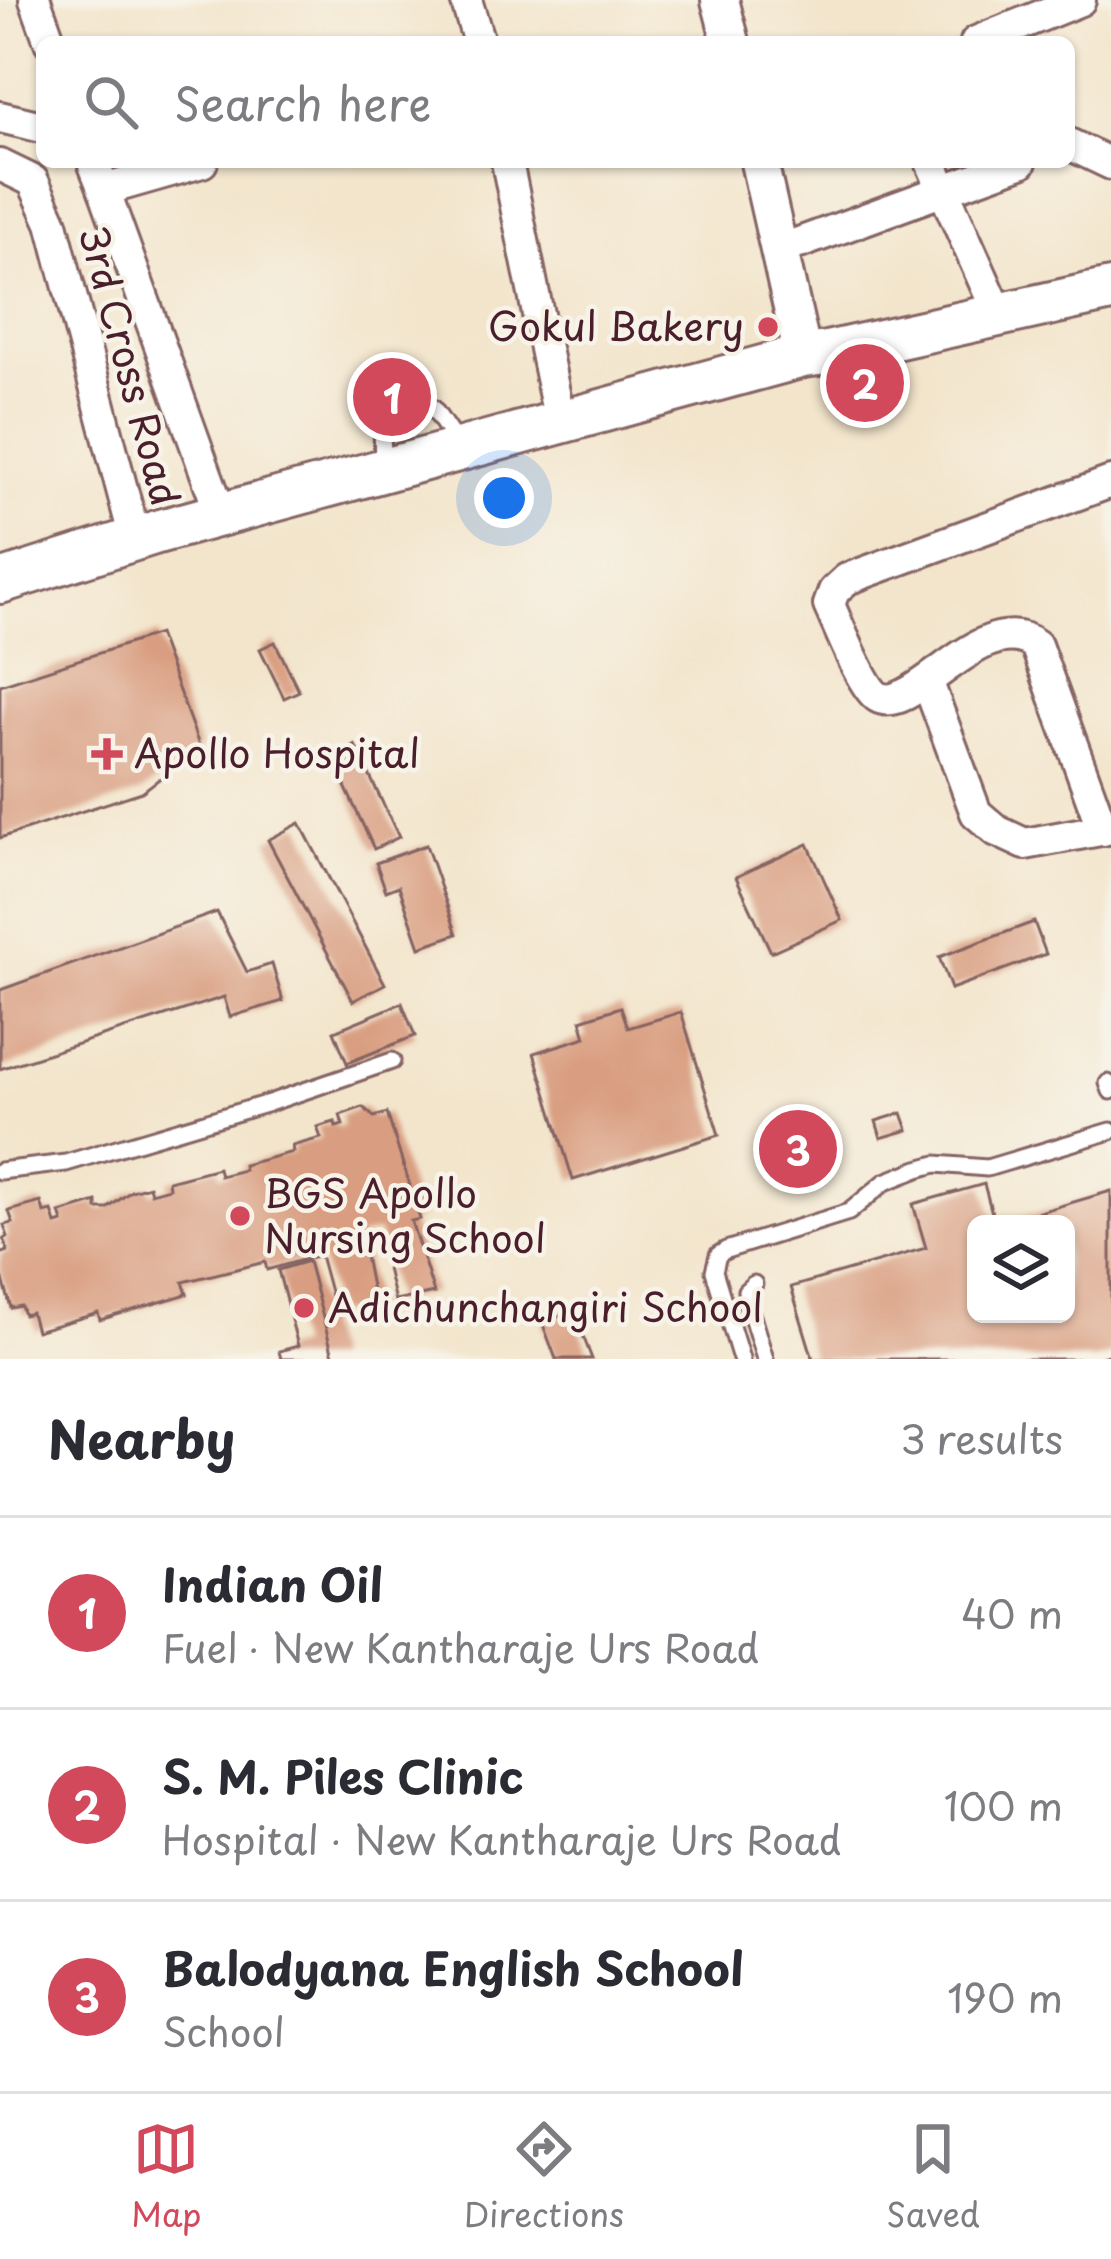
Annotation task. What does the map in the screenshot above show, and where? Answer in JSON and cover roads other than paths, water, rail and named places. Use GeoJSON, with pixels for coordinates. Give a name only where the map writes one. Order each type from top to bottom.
{"type":"FeatureCollection","features":[{"type":"Feature","properties":{"kind":"main road"},"geometry":{"type":"LineString","coordinates":[[0,582],[135,539],[815,354],[1111,290]]}},
{"type":"Feature","properties":{"kind":"street"},"geometry":{"type":"LineString","coordinates":[[35,0],[48,36]]}},
{"type":"Feature","properties":{"kind":"street"},"geometry":{"type":"LineString","coordinates":[[466,0],[477,36]]}},
{"type":"Feature","properties":{"kind":"street"},"geometry":{"type":"LineString","coordinates":[[720,0],[729,36]]}},
{"type":"Feature","properties":{"kind":"street"},"geometry":{"type":"LineString","coordinates":[[740,0],[749,36]]}},
{"type":"Feature","properties":{"kind":"street"},"geometry":{"type":"LineString","coordinates":[[990,36],[1064,3]]}},
{"type":"Feature","properties":{"kind":"street"},"geometry":{"type":"LineString","coordinates":[[0,117],[36,126]]}},
{"type":"Feature","properties":{"kind":"street"},"geometry":{"type":"LineString","coordinates":[[1075,147],[1111,164]]}},
{"type":"Feature","properties":{"kind":"street","name":"3rd Cross Road"},"geometry":{"type":"LineString","coordinates":[[0,165],[33,181],[52,223],[135,539]]}},
{"type":"Feature","properties":{"kind":"street"},"geometry":{"type":"LineString","coordinates":[[157,168],[98,176],[221,515]]}},
{"type":"Feature","properties":{"kind":"street"},"geometry":{"type":"LineString","coordinates":[[508,168],[560,422]]}},
{"type":"Feature","properties":{"kind":"street"},"geometry":{"type":"LineString","coordinates":[[761,168],[815,354]]}},
{"type":"Feature","properties":{"kind":"street"},"geometry":{"type":"LineString","coordinates":[[781,168],[800,243],[815,354]]}},
{"type":"Feature","properties":{"kind":"street"},"geometry":{"type":"LineString","coordinates":[[800,243],[938,176],[985,168]]}},
{"type":"Feature","properties":{"kind":"street"},"geometry":{"type":"LineString","coordinates":[[938,176],[999,315]]}},
{"type":"Feature","properties":{"kind":"street"},"geometry":{"type":"LineString","coordinates":[[928,683],[976,813],[997,832],[1024,844],[1107,829],[1036,645],[1025,637],[1004,634],[938,669],[928,683],[889,699],[879,698],[867,686],[829,605],[834,591],[847,579],[1111,482]]}},
{"type":"Feature","properties":{"kind":"lane"},"geometry":{"type":"LineString","coordinates":[[0,1171],[66,1163],[392,1061]]}},
{"type":"Feature","properties":{"kind":"lane"},"geometry":{"type":"LineString","coordinates":[[741,1359],[714,1270],[718,1255],[726,1250],[849,1211],[886,1182],[918,1168],[936,1164],[987,1168],[1111,1131]]}},
{"type":"Feature","properties":{"kind":"lane"},"geometry":{"type":"LineString","coordinates":[[754,1284],[746,1291],[747,1300],[766,1359]]}},
{"type":"Feature","properties":{"kind":"place","name":"Gokul Bakery"},"geometry":{"type":"Point","coordinates":[768,327]}},
{"type":"Feature","properties":{"kind":"place","name":"S. M. Piles Clinic"},"geometry":{"type":"Point","coordinates":[865,383]}},
{"type":"Feature","properties":{"kind":"place","name":"Indian Oil"},"geometry":{"type":"Point","coordinates":[392,397]}},
{"type":"Feature","properties":{"kind":"place","name":"Apollo Hospital"},"geometry":{"type":"Point","coordinates":[107,754]}},
{"type":"Feature","properties":{"kind":"place","name":"Balodyana English School"},"geometry":{"type":"Point","coordinates":[798,1149]}},
{"type":"Feature","properties":{"kind":"place","name":"BGS Apollo Nursing School"},"geometry":{"type":"Point","coordinates":[240,1216]}},
{"type":"Feature","properties":{"kind":"place","name":"Adichunchangiri School"},"geometry":{"type":"Point","coordinates":[304,1308]}}]}
